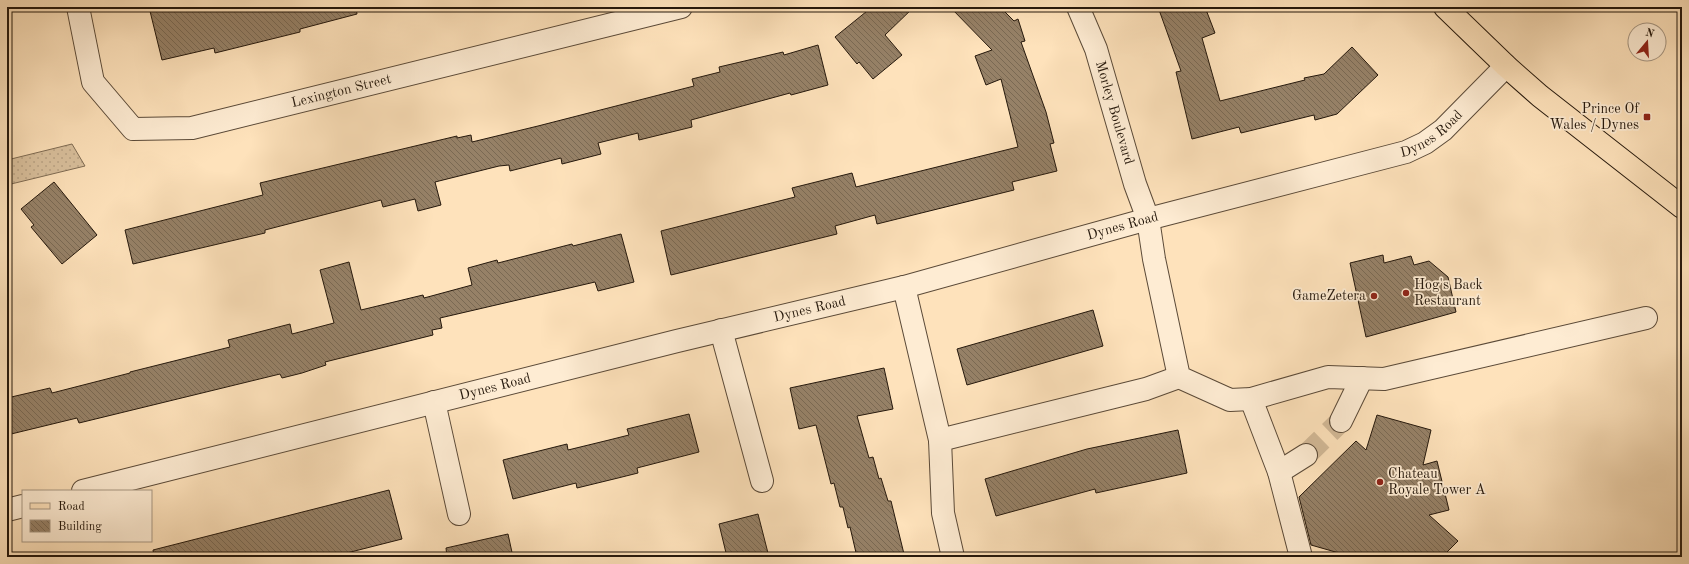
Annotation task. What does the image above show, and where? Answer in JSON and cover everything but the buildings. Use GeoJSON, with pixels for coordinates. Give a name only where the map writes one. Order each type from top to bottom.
{"type":"FeatureCollection","features":[{"type":"Feature","properties":{"kind":"main road"},"geometry":{"type":"LineString","coordinates":[[1445,7],[1506,66],[1578,126],[1682,207]]}},
{"type":"Feature","properties":{"kind":"street","name":"Lexington Street"},"geometry":{"type":"LineString","coordinates":[[78,7],[93,82],[133,129],[192,128],[681,7]]}},
{"type":"Feature","properties":{"kind":"street","name":"Morley Boulevard"},"geometry":{"type":"LineString","coordinates":[[1078,7],[1096,49],[1135,184],[1148,220],[1154,259],[1179,377]]}},
{"type":"Feature","properties":{"kind":"street","name":"Dynes Road"},"geometry":{"type":"LineString","coordinates":[[87,490],[721,330],[904,287],[1148,220],[1406,152],[1425,143],[1443,130],[1506,66]]}},
{"type":"Feature","properties":{"kind":"street"},"geometry":{"type":"LineString","coordinates":[[904,287],[940,440],[943,513],[953,557]]}},
{"type":"Feature","properties":{"kind":"street"},"geometry":{"type":"LineString","coordinates":[[940,440],[1146,389],[1179,377],[1230,400],[1251,399],[1328,377],[1384,379],[1646,318]]}},
{"type":"Feature","properties":{"kind":"street"},"geometry":{"type":"LineString","coordinates":[[721,330],[762,481]]}},
{"type":"Feature","properties":{"kind":"street"},"geometry":{"type":"LineString","coordinates":[[1341,421],[1362,378]]}},
{"type":"Feature","properties":{"kind":"street"},"geometry":{"type":"LineString","coordinates":[[1251,399],[1279,472],[1301,557]]}},
{"type":"Feature","properties":{"kind":"street"},"geometry":{"type":"LineString","coordinates":[[434,402],[459,514]]}},
{"type":"Feature","properties":{"kind":"street"},"geometry":{"type":"LineString","coordinates":[[1279,472],[1306,455]]}},
{"type":"Feature","properties":{"kind":"street"},"geometry":{"type":"LineString","coordinates":[[7,510],[22,506]]}},
{"type":"Feature","properties":{"kind":"shaded area"},"geometry":{"type":"Polygon","coordinates":[[[72,144],[85,166],[7,185],[7,160],[72,144]]]}},
{"type":"Feature","properties":{"kind":"tunnel"},"geometry":{"type":"LineString","coordinates":[[1306,455],[1341,421]]}},
{"type":"Feature","properties":{"kind":"place","name":"Prince Of Wales / Dynes"},"geometry":{"type":"Point","coordinates":[1647,117]}},
{"type":"Feature","properties":{"kind":"place","name":"Hog's Back Restaurant"},"geometry":{"type":"Point","coordinates":[1406,293]}},
{"type":"Feature","properties":{"kind":"place","name":"GameZetera"},"geometry":{"type":"Point","coordinates":[1374,296]}},
{"type":"Feature","properties":{"kind":"place","name":"Chateau Royale Tower A"},"geometry":{"type":"Point","coordinates":[1380,482]}}]}
